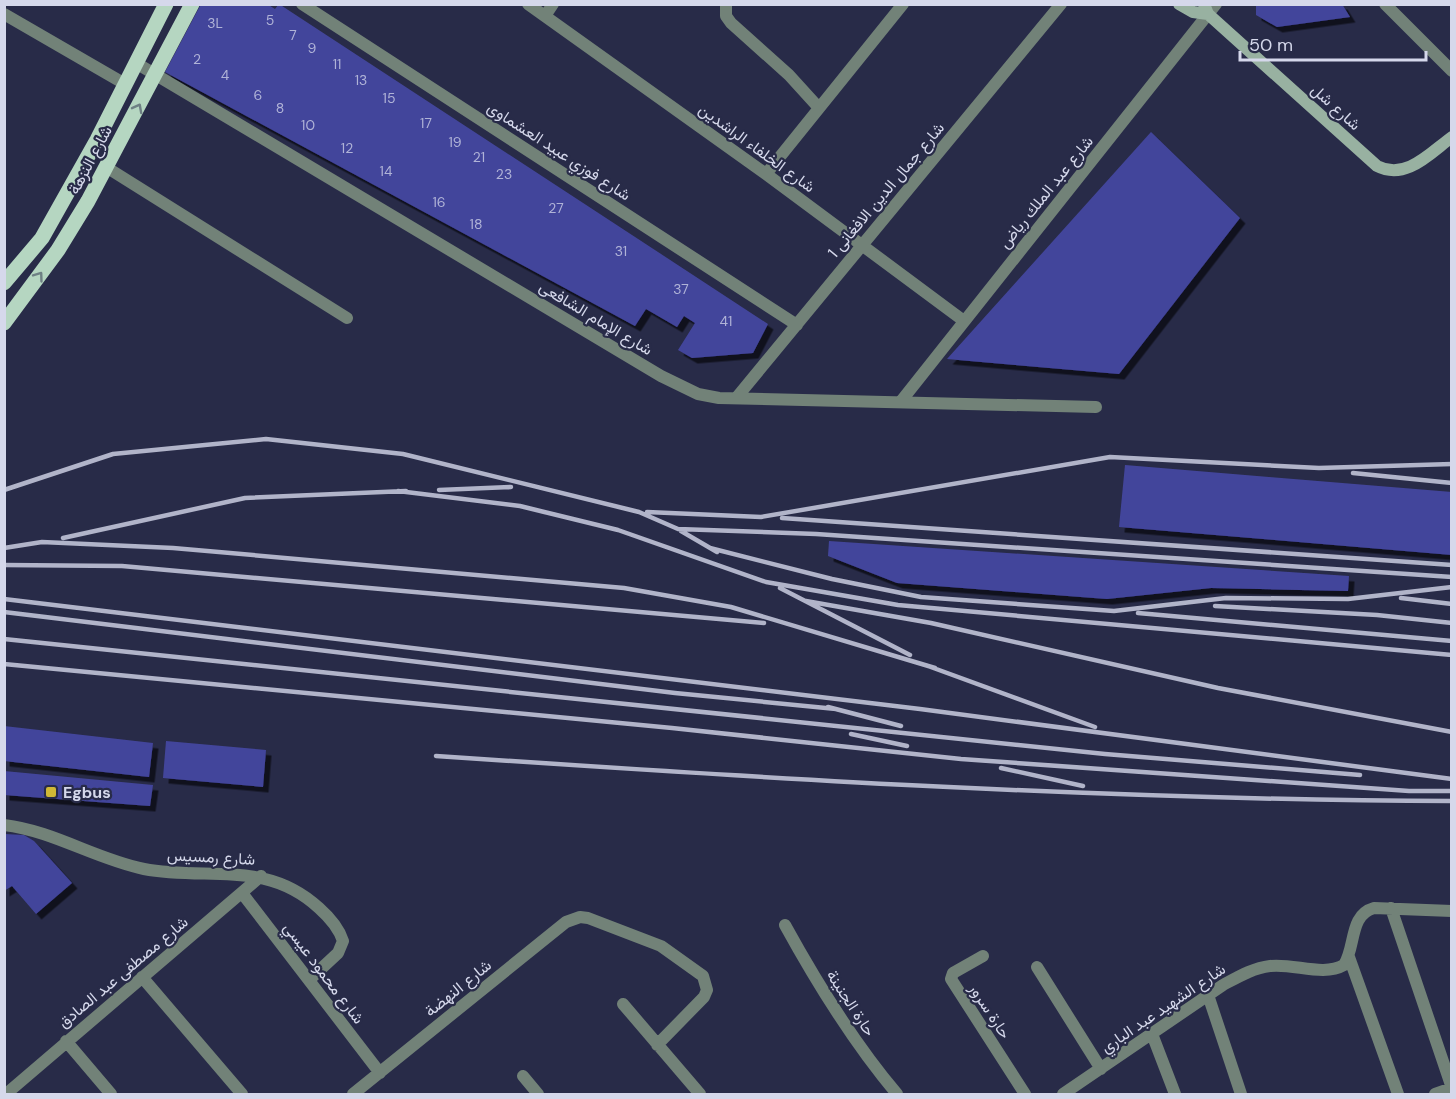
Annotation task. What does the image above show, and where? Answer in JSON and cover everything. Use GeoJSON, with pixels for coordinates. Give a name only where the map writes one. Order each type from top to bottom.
{"type":"FeatureCollection","features":[{"type":"Feature","properties":{"kind":"main road","name":"شارع النزهة"},"geometry":{"type":"LineString","coordinates":[[4,283],[42,238],[126,84],[165,4]]}},
{"type":"Feature","properties":{"kind":"main road","name":"شارع النزهة"},"geometry":{"type":"LineString","coordinates":[[4,323],[58,250],[106,167],[192,4]]}},
{"type":"Feature","properties":{"kind":"street","name":"شارع فوزي عبيد العشماوى"},"geometry":{"type":"LineString","coordinates":[[302,4],[797,325]]}},
{"type":"Feature","properties":{"kind":"street","name":"شارع الخلفاء الراشدين"},"geometry":{"type":"LineString","coordinates":[[528,4],[766,174],[964,321]]}},
{"type":"Feature","properties":{"kind":"street"},"geometry":{"type":"LineString","coordinates":[[545,16],[553,4]]}},
{"type":"Feature","properties":{"kind":"street"},"geometry":{"type":"LineString","coordinates":[[766,174],[903,4]]}},
{"type":"Feature","properties":{"kind":"street","name":"شارع جمال الدين الافغانى 1"},"geometry":{"type":"LineString","coordinates":[[737,397],[1061,4]]}},
{"type":"Feature","properties":{"kind":"street","name":"شارع شل"},"geometry":{"type":"LineString","coordinates":[[1179,4],[1193,12],[1210,8],[1377,166],[1386,171],[1407,170],[1452,137]]}},
{"type":"Feature","properties":{"kind":"street"},"geometry":{"type":"LineString","coordinates":[[1385,4],[1452,71]]}},
{"type":"Feature","properties":{"kind":"street"},"geometry":{"type":"LineString","coordinates":[[723,6],[731,23],[789,75],[819,108]]}},
{"type":"Feature","properties":{"kind":"street","name":"شارع عبد الملك رياض"},"geometry":{"type":"LineString","coordinates":[[902,400],[1210,8]]}},
{"type":"Feature","properties":{"kind":"street"},"geometry":{"type":"LineString","coordinates":[[5,15],[126,84]]}},
{"type":"Feature","properties":{"kind":"street","name":"شارع الإمام الشافعى"},"geometry":{"type":"LineString","coordinates":[[136,63],[679,386],[698,394],[719,398],[902,400],[1096,407]]}},
{"type":"Feature","properties":{"kind":"street"},"geometry":{"type":"LineString","coordinates":[[106,167],[347,318]]}},
{"type":"Feature","properties":{"kind":"street","name":"شارع رمسيس"},"geometry":{"type":"LineString","coordinates":[[4,825],[32,829],[99,856],[144,869],[190,874],[236,873],[261,876],[285,884],[307,897],[326,914],[341,934],[342,947],[338,953],[309,980]]}},
{"type":"Feature","properties":{"kind":"street","name":"شارع مصطفى عبد الصادق"},"geometry":{"type":"LineString","coordinates":[[8,1089],[261,876]]}},
{"type":"Feature","properties":{"kind":"street","name":"شارع محمود عيسي"},"geometry":{"type":"LineString","coordinates":[[242,892],[380,1073]]}},
{"type":"Feature","properties":{"kind":"street"},"geometry":{"type":"LineString","coordinates":[[1398,1095],[1349,957],[1359,916],[1365,910],[1374,908],[1452,911]]}},
{"type":"Feature","properties":{"kind":"street"},"geometry":{"type":"LineString","coordinates":[[1391,908],[1452,1088],[1435,1095]]}},
{"type":"Feature","properties":{"kind":"street","name":"شارع النهضة"},"geometry":{"type":"LineString","coordinates":[[353,1095],[566,922],[580,917],[662,946],[703,976],[707,990],[704,998],[657,1045]]}},
{"type":"Feature","properties":{"kind":"street","name":"حارة الجنينة"},"geometry":{"type":"LineString","coordinates":[[785,925],[828,1001],[897,1095]]}},
{"type":"Feature","properties":{"kind":"street","name":"حارة سرور"},"geometry":{"type":"LineString","coordinates":[[983,956],[953,973],[951,980],[1025,1095]]}},
{"type":"Feature","properties":{"kind":"street","name":"شارع الشهيد عبد الباري"},"geometry":{"type":"LineString","coordinates":[[1063,1095],[1208,995],[1254,970],[1271,966],[1336,969],[1344,965],[1349,957]]}},
{"type":"Feature","properties":{"kind":"street"},"geometry":{"type":"LineString","coordinates":[[1037,966],[1101,1069]]}},
{"type":"Feature","properties":{"kind":"street"},"geometry":{"type":"LineString","coordinates":[[142,977],[242,1095]]}},
{"type":"Feature","properties":{"kind":"street"},"geometry":{"type":"LineString","coordinates":[[1208,995],[1241,1095]]}},
{"type":"Feature","properties":{"kind":"street"},"geometry":{"type":"LineString","coordinates":[[623,1004],[700,1095]]}},
{"type":"Feature","properties":{"kind":"street"},"geometry":{"type":"LineString","coordinates":[[1152,1034],[1175,1095]]}},
{"type":"Feature","properties":{"kind":"street"},"geometry":{"type":"LineString","coordinates":[[66,1041],[111,1095]]}},
{"type":"Feature","properties":{"kind":"street"},"geometry":{"type":"LineString","coordinates":[[523,1077],[538,1095]]}},
{"type":"Feature","properties":{"kind":"building"},"geometry":{"type":"Polygon","coordinates":[[[201,4],[267,4],[275,9],[279,4],[768,324],[753,353],[692,358],[678,350],[695,323],[684,316],[677,327],[646,309],[635,326],[165,72],[201,4]]]}},
{"type":"Feature","properties":{"kind":"building"},"geometry":{"type":"Polygon","coordinates":[[[1256,4],[1342,4],[1350,17],[1277,27],[1256,15],[1256,4]]]}},
{"type":"Feature","properties":{"kind":"building"},"geometry":{"type":"Polygon","coordinates":[[[1151,132],[1240,218],[1119,374],[947,359],[1151,132]]]}},
{"type":"Feature","properties":{"kind":"building"},"geometry":{"type":"Polygon","coordinates":[[[1125,465],[1452,492],[1452,555],[1119,527],[1125,465]]]}},
{"type":"Feature","properties":{"kind":"building"},"geometry":{"type":"Polygon","coordinates":[[[829,541],[1349,576],[1348,591],[1211,588],[1107,599],[897,583],[828,556],[829,541]]]}},
{"type":"Feature","properties":{"kind":"building"},"geometry":{"type":"Polygon","coordinates":[[[4,726],[153,743],[149,777],[4,761],[4,726]]]}},
{"type":"Feature","properties":{"kind":"building"},"geometry":{"type":"Polygon","coordinates":[[[166,741],[266,750],[263,787],[163,778],[166,741]]]}},
{"type":"Feature","properties":{"kind":"building"},"geometry":{"type":"Polygon","coordinates":[[[4,771],[153,785],[150,806],[4,795],[4,771]]]}},
{"type":"Feature","properties":{"kind":"building"},"geometry":{"type":"Polygon","coordinates":[[[4,834],[24,835],[34,841],[72,883],[36,914],[12,886],[4,891],[4,834]]]}},
{"type":"Feature","properties":{"kind":"railway"},"geometry":{"type":"LineString","coordinates":[[4,490],[113,454],[266,439],[403,454],[639,512],[678,529],[816,534],[1452,577]]}},
{"type":"Feature","properties":{"kind":"railway"},"geometry":{"type":"LineString","coordinates":[[647,512],[761,517],[1110,457],[1319,468],[1452,464]]}},
{"type":"Feature","properties":{"kind":"railway"},"geometry":{"type":"LineString","coordinates":[[1353,473],[1452,483]]}},
{"type":"Feature","properties":{"kind":"railway"},"geometry":{"type":"LineString","coordinates":[[439,490],[511,487]]}},
{"type":"Feature","properties":{"kind":"railway"},"geometry":{"type":"LineString","coordinates":[[398,491],[520,506],[618,530],[766,582],[898,605],[1452,655]]}},
{"type":"Feature","properties":{"kind":"railway"},"geometry":{"type":"LineString","coordinates":[[63,538],[245,498],[406,491]]}},
{"type":"Feature","properties":{"kind":"railway"},"geometry":{"type":"LineString","coordinates":[[782,518],[1452,565]]}},
{"type":"Feature","properties":{"kind":"railway"},"geometry":{"type":"LineString","coordinates":[[681,531],[717,552]]}},
{"type":"Feature","properties":{"kind":"railway"},"geometry":{"type":"LineString","coordinates":[[4,548],[42,542],[173,548],[624,588],[731,607],[935,668]]}},
{"type":"Feature","properties":{"kind":"railway"},"geometry":{"type":"LineString","coordinates":[[710,548],[832,579],[921,597],[1114,611],[1226,598],[1348,599],[1452,587]]}},
{"type":"Feature","properties":{"kind":"railway"},"geometry":{"type":"LineString","coordinates":[[4,565],[122,566],[764,623]]}},
{"type":"Feature","properties":{"kind":"railway"},"geometry":{"type":"LineString","coordinates":[[780,588],[910,655]]}},
{"type":"Feature","properties":{"kind":"railway"},"geometry":{"type":"LineString","coordinates":[[1401,598],[1452,604]]}},
{"type":"Feature","properties":{"kind":"railway"},"geometry":{"type":"LineString","coordinates":[[4,599],[920,709],[1452,779]]}},
{"type":"Feature","properties":{"kind":"railway"},"geometry":{"type":"LineString","coordinates":[[806,601],[931,623],[1218,688],[1452,732]]}},
{"type":"Feature","properties":{"kind":"railway"},"geometry":{"type":"LineString","coordinates":[[1215,606],[1377,615],[1452,623]]}},
{"type":"Feature","properties":{"kind":"railway"},"geometry":{"type":"LineString","coordinates":[[4,612],[675,693],[836,709]]}},
{"type":"Feature","properties":{"kind":"railway"},"geometry":{"type":"LineString","coordinates":[[1138,613],[1452,641]]}},
{"type":"Feature","properties":{"kind":"railway"},"geometry":{"type":"LineString","coordinates":[[4,639],[1105,754],[1360,775]]}},
{"type":"Feature","properties":{"kind":"railway"},"geometry":{"type":"LineString","coordinates":[[4,664],[672,728],[961,759],[1409,791],[1452,791]]}},
{"type":"Feature","properties":{"kind":"railway"},"geometry":{"type":"LineString","coordinates":[[928,666],[1095,727]]}},
{"type":"Feature","properties":{"kind":"railway"},"geometry":{"type":"LineString","coordinates":[[828,707],[901,726]]}},
{"type":"Feature","properties":{"kind":"railway"},"geometry":{"type":"LineString","coordinates":[[851,734],[907,746]]}},
{"type":"Feature","properties":{"kind":"railway"},"geometry":{"type":"LineString","coordinates":[[436,756],[943,787],[1197,797],[1452,801]]}},
{"type":"Feature","properties":{"kind":"railway"},"geometry":{"type":"LineString","coordinates":[[1001,768],[1083,786]]}},
{"type":"Feature","properties":{"kind":"place","name":"Egbus"},"geometry":{"type":"Point","coordinates":[51,792]}}]}
